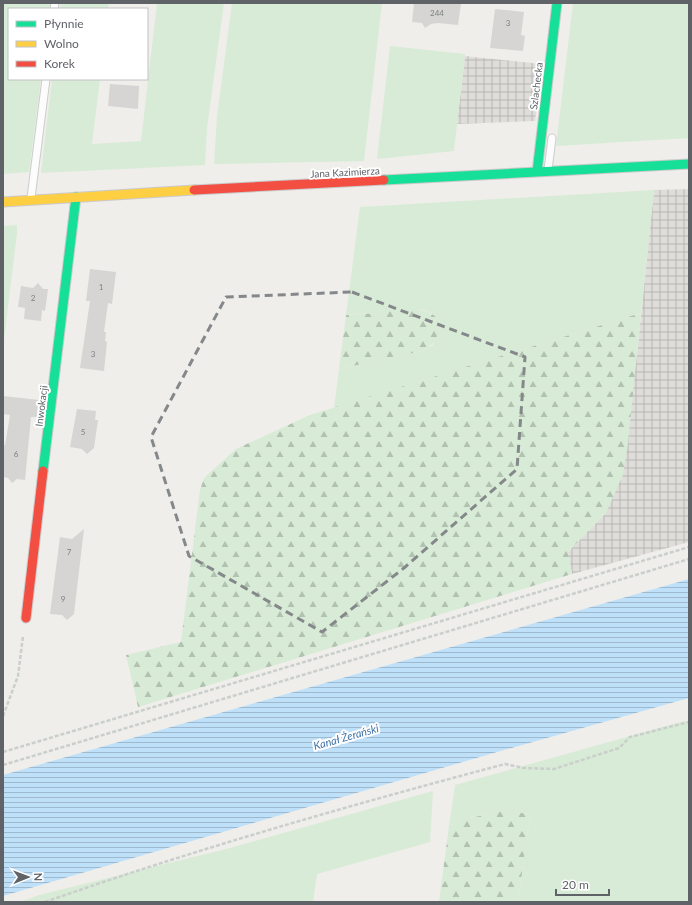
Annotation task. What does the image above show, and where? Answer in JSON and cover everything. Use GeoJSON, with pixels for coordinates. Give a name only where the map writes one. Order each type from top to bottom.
{"type":"FeatureCollection","features":[{"type":"Feature","properties":{"kind":"main road","name":"Szlachecka"},"geometry":{"type":"LineString","coordinates":[[537,172],[556,3]]}},
{"type":"Feature","properties":{"kind":"main road","name":"Jana Kazimierza"},"geometry":{"type":"LineString","coordinates":[[3,202],[689,164]]}},
{"type":"Feature","properties":{"kind":"main road","name":"Inwokacji"},"geometry":{"type":"LineString","coordinates":[[26,618],[76,197]]}},
{"type":"Feature","properties":{"kind":"lane"},"geometry":{"type":"LineString","coordinates":[[31,200],[46,80]]}},
{"type":"Feature","properties":{"kind":"lane"},"geometry":{"type":"LineString","coordinates":[[548,172],[552,134]]}},
{"type":"Feature","properties":{"kind":"path"},"geometry":{"type":"LineString","coordinates":[[3,752],[689,547]]}},
{"type":"Feature","properties":{"kind":"path"},"geometry":{"type":"LineString","coordinates":[[3,765],[689,559]]}},
{"type":"Feature","properties":{"kind":"path"},"geometry":{"type":"LineString","coordinates":[[3,716],[18,676],[26,618]]}},
{"type":"Feature","properties":{"kind":"path"},"geometry":{"type":"LineString","coordinates":[[45,902],[99,883],[375,799],[505,764],[524,768],[554,769],[619,748],[630,737],[689,722]]}},
{"type":"Feature","properties":{"kind":"highlighted area"},"geometry":{"type":"Polygon","coordinates":[[[352,292],[525,357],[517,469],[404,568],[322,632],[189,556],[151,437],[226,297],[352,292]]]}},
{"type":"Feature","properties":{"kind":"shaded area"},"geometry":{"type":"Polygon","coordinates":[[[465,56],[542,64],[535,121],[457,124],[465,56]]]}},
{"type":"Feature","properties":{"kind":"shaded area"},"geometry":{"type":"Polygon","coordinates":[[[689,189],[689,542],[572,574],[568,552],[606,513],[637,355],[654,190],[689,189]]]}},
{"type":"Feature","properties":{"kind":"green space"},"geometry":{"type":"Polygon","coordinates":[[[3,3],[50,3],[50,8],[8,8],[8,80],[41,80],[29,172],[3,174],[3,3]]]}},
{"type":"Feature","properties":{"kind":"green space"},"geometry":{"type":"Polygon","coordinates":[[[61,3],[109,3],[108,8],[60,8],[61,3]]]}},
{"type":"Feature","properties":{"kind":"green space"},"geometry":{"type":"Polygon","coordinates":[[[157,3],[224,3],[207,128],[205,165],[41,173],[52,80],[100,80],[92,144],[141,141],[157,3]]]}},
{"type":"Feature","properties":{"kind":"green space"},"geometry":{"type":"Polygon","coordinates":[[[232,3],[382,3],[364,161],[214,164],[217,117],[232,3]]]}},
{"type":"Feature","properties":{"kind":"green space"},"geometry":{"type":"Polygon","coordinates":[[[573,3],[689,3],[689,138],[556,146],[573,3]]]}},
{"type":"Feature","properties":{"kind":"green space"},"geometry":{"type":"Polygon","coordinates":[[[390,46],[465,54],[454,151],[377,159],[390,46]]]}},
{"type":"Feature","properties":{"kind":"green space"},"geometry":{"type":"Polygon","coordinates":[[[654,190],[641,313],[334,408],[339,369],[422,351],[433,345],[440,322],[428,311],[421,309],[404,309],[380,313],[346,315],[360,207],[654,190]]]}},
{"type":"Feature","properties":{"kind":"green space"},"geometry":{"type":"Polygon","coordinates":[[[17,225],[17,233],[3,348],[3,226],[17,225]]]}},
{"type":"Feature","properties":{"kind":"green space"},"geometry":{"type":"Polygon","coordinates":[[[412,308],[432,314],[440,322],[436,340],[431,345],[422,351],[339,369],[346,315],[378,313],[412,308]]]}},
{"type":"Feature","properties":{"kind":"green space"},"geometry":{"type":"Polygon","coordinates":[[[641,313],[628,443],[623,475],[606,513],[568,552],[572,574],[138,707],[126,655],[181,642],[200,490],[204,478],[236,449],[310,415],[641,313]]]}},
{"type":"Feature","properties":{"kind":"green space"},"geometry":{"type":"Polygon","coordinates":[[[684,721],[689,722],[689,902],[518,902],[530,814],[489,814],[469,818],[449,826],[455,785],[684,721]]]}},
{"type":"Feature","properties":{"kind":"green space"},"geometry":{"type":"Polygon","coordinates":[[[433,791],[430,842],[317,874],[313,902],[20,902],[39,895],[230,848],[433,791]]]}},
{"type":"Feature","properties":{"kind":"green space"},"geometry":{"type":"Polygon","coordinates":[[[503,811],[530,814],[518,902],[439,902],[449,826],[465,819],[503,811]]]}},
{"type":"Feature","properties":{"kind":"water","name":"Kanał Żerański"},"geometry":{"type":"Polygon","coordinates":[[[689,579],[689,698],[497,752],[3,896],[3,775],[689,579]]]}},
{"type":"Feature","properties":{"kind":"building"},"geometry":{"type":"Polygon","coordinates":[[[414,3],[461,4],[458,25],[438,23],[431,24],[425,28],[422,23],[412,22],[414,3]]]}},
{"type":"Feature","properties":{"kind":"building"},"geometry":{"type":"Polygon","coordinates":[[[495,9],[524,12],[521,35],[525,36],[523,51],[490,48],[495,9]]]}},
{"type":"Feature","properties":{"kind":"building"},"geometry":{"type":"Polygon","coordinates":[[[110,84],[139,86],[138,109],[108,106],[110,84]]]}},
{"type":"Feature","properties":{"kind":"building"},"geometry":{"type":"Polygon","coordinates":[[[90,269],[116,272],[112,304],[108,303],[104,332],[106,332],[105,341],[107,342],[104,371],[80,368],[90,301],[86,301],[90,269]]]}},
{"type":"Feature","properties":{"kind":"building"},"geometry":{"type":"Polygon","coordinates":[[[38,283],[43,289],[48,289],[45,311],[42,310],[41,321],[24,319],[25,308],[18,307],[21,286],[33,288],[38,283]]]}},
{"type":"Feature","properties":{"kind":"building"},"geometry":{"type":"Polygon","coordinates":[[[3,396],[39,400],[37,417],[31,417],[25,480],[17,479],[12,483],[8,478],[3,477],[3,445],[5,445],[10,415],[3,414],[3,396]]]}},
{"type":"Feature","properties":{"kind":"building"},"geometry":{"type":"Polygon","coordinates":[[[77,409],[96,411],[95,420],[98,420],[94,448],[87,454],[82,449],[70,447],[77,409]]]}},
{"type":"Feature","properties":{"kind":"building"},"geometry":{"type":"Polygon","coordinates":[[[84,529],[74,614],[67,620],[62,615],[50,614],[60,537],[72,539],[84,529]]]}},
{"type":"Feature","properties":{"kind":"traffic: fast"},"geometry":{"type":"LineString","coordinates":[[537,172],[557,3]]}},
{"type":"Feature","properties":{"kind":"traffic: fast"},"geometry":{"type":"LineString","coordinates":[[384,180],[689,164]]}},
{"type":"Feature","properties":{"kind":"traffic: fast"},"geometry":{"type":"LineString","coordinates":[[43,471],[76,197]]}},
{"type":"Feature","properties":{"kind":"traffic: slow"},"geometry":{"type":"LineString","coordinates":[[3,202],[194,190]]}},
{"type":"Feature","properties":{"kind":"traffic: jam"},"geometry":{"type":"LineString","coordinates":[[194,190],[384,180]]}},
{"type":"Feature","properties":{"kind":"traffic: jam"},"geometry":{"type":"LineString","coordinates":[[26,618],[43,471]]}}]}
